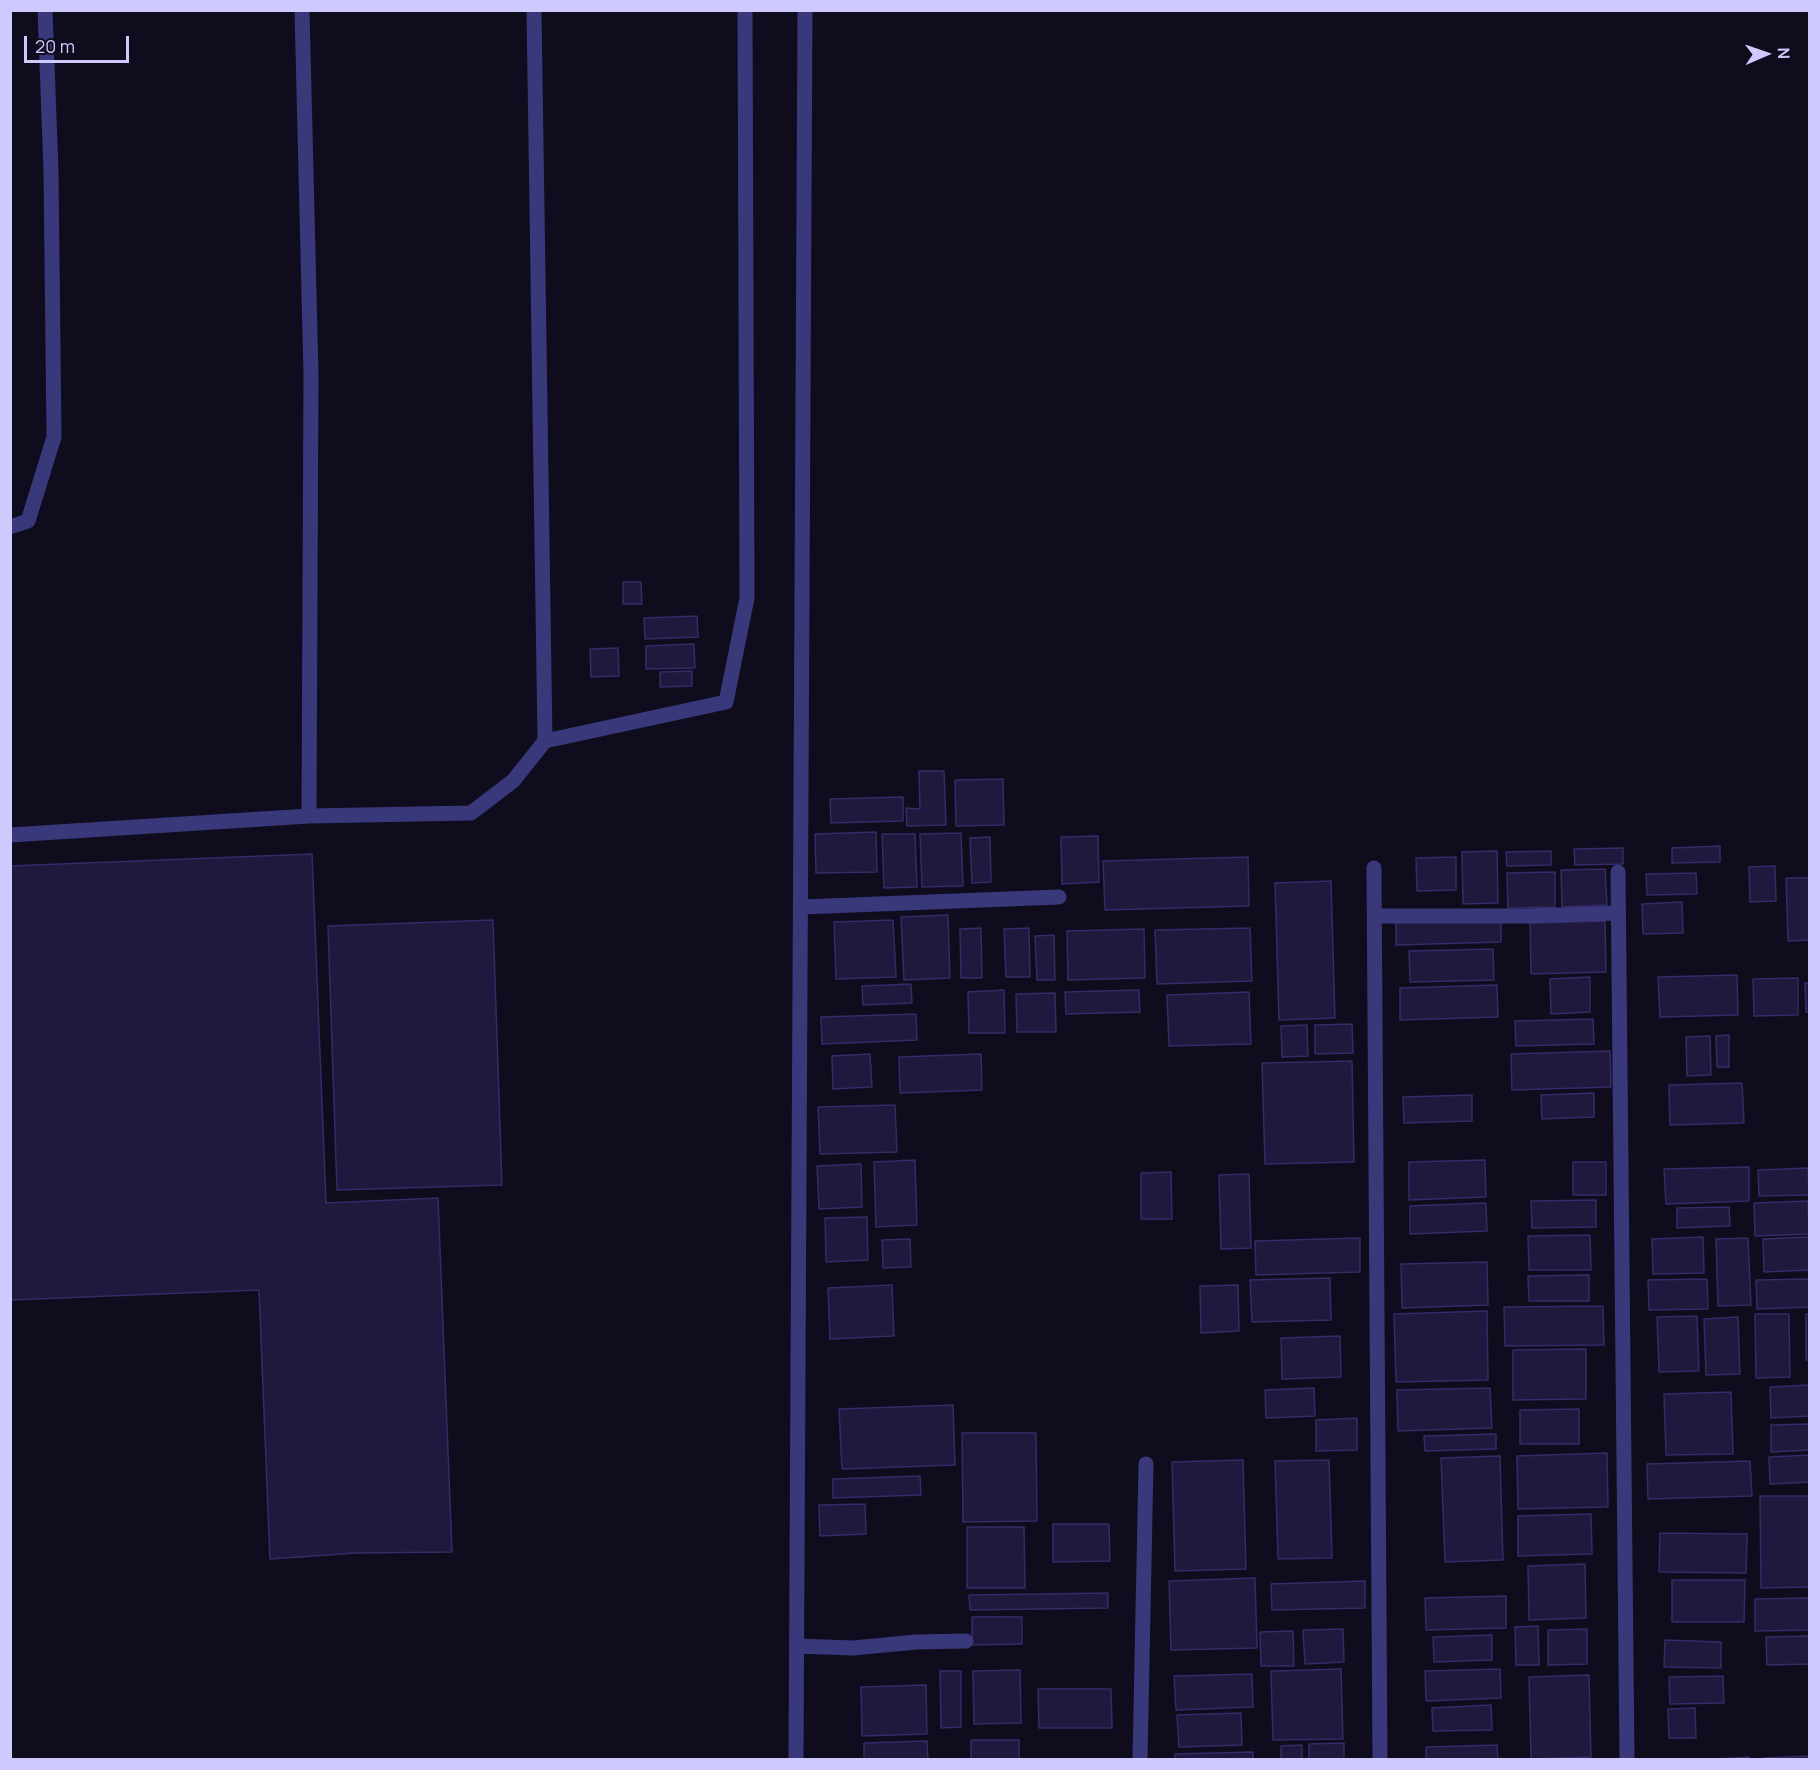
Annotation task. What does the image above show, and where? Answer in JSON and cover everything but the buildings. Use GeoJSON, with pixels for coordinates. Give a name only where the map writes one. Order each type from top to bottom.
{"type":"FeatureCollection","features":[{"type":"Feature","properties":{"kind":"street"},"geometry":{"type":"LineString","coordinates":[[10,527],[28,521],[54,437],[51,171],[45,10]]}},
{"type":"Feature","properties":{"kind":"street"},"geometry":{"type":"LineString","coordinates":[[302,10],[311,375],[309,816]]}},
{"type":"Feature","properties":{"kind":"street"},"geometry":{"type":"LineString","coordinates":[[10,835],[309,816],[471,813],[513,782],[545,741],[534,10]]}},
{"type":"Feature","properties":{"kind":"street"},"geometry":{"type":"LineString","coordinates":[[545,741],[726,702],[747,598],[745,10]]}},
{"type":"Feature","properties":{"kind":"street"},"geometry":{"type":"LineString","coordinates":[[796,1760],[805,10]]}},
{"type":"Feature","properties":{"kind":"street"},"geometry":{"type":"LineString","coordinates":[[1374,868],[1380,1760]]}},
{"type":"Feature","properties":{"kind":"street"},"geometry":{"type":"LineString","coordinates":[[1618,872],[1627,1760]]}},
{"type":"Feature","properties":{"kind":"street"},"geometry":{"type":"LineString","coordinates":[[801,907],[1059,897]]}},
{"type":"Feature","properties":{"kind":"street"},"geometry":{"type":"LineString","coordinates":[[1375,916],[1527,916],[1618,913]]}},
{"type":"Feature","properties":{"kind":"street"},"geometry":{"type":"LineString","coordinates":[[1140,1760],[1146,1464]]}},
{"type":"Feature","properties":{"kind":"street"},"geometry":{"type":"LineString","coordinates":[[797,1646],[853,1648],[916,1642],[966,1641]]}}]}
